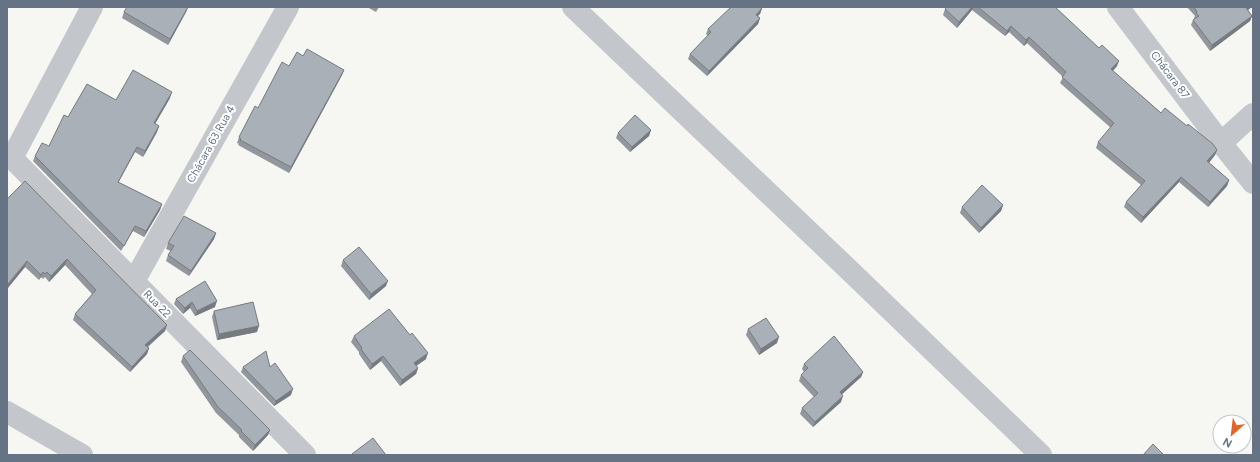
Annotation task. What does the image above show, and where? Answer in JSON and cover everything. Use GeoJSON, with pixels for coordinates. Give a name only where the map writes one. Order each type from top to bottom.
{"type":"FeatureCollection","features":[{"type":"Feature","properties":{"kind":"street"},"geometry":{"type":"LineString","coordinates":[[9,156],[92,7]]}},
{"type":"Feature","properties":{"kind":"street","name":"Chácara 63 Rua 4"},"geometry":{"type":"LineString","coordinates":[[134,281],[288,7]]}},
{"type":"Feature","properties":{"kind":"street"},"geometry":{"type":"LineString","coordinates":[[573,7],[1041,455]]}},
{"type":"Feature","properties":{"kind":"street","name":"Chácara 87"},"geometry":{"type":"LineString","coordinates":[[1118,7],[1221,143],[1253,182]]}},
{"type":"Feature","properties":{"kind":"street"},"geometry":{"type":"LineString","coordinates":[[1221,143],[1253,114]]}},
{"type":"Feature","properties":{"kind":"street","name":"Rua 22"},"geometry":{"type":"LineString","coordinates":[[9,156],[305,455]]}},
{"type":"Feature","properties":{"kind":"street"},"geometry":{"type":"LineString","coordinates":[[7,412],[82,455]]}},
{"type":"Feature","properties":{"kind":"building"},"geometry":{"type":"Polygon","coordinates":[[[127,7],[188,7],[170,39],[124,12],[127,7]]]}},
{"type":"Feature","properties":{"kind":"building"},"geometry":{"type":"Polygon","coordinates":[[[731,7],[762,8],[756,15],[760,18],[709,71],[690,54],[711,32],[708,29],[731,7]]]}},
{"type":"Feature","properties":{"kind":"building"},"geometry":{"type":"Polygon","coordinates":[[[947,7],[972,7],[959,22],[945,9],[947,7]]]}},
{"type":"Feature","properties":{"kind":"building"},"geometry":{"type":"Polygon","coordinates":[[[978,7],[1055,7],[1099,48],[1102,45],[1119,61],[1111,69],[1161,113],[1165,108],[1213,144],[1217,150],[1207,161],[1229,180],[1210,202],[1181,177],[1143,217],[1126,202],[1145,181],[1098,142],[1114,123],[1062,77],[1066,72],[1029,37],[1026,40],[1011,26],[1007,31],[978,7]]]}},
{"type":"Feature","properties":{"kind":"building"},"geometry":{"type":"Polygon","coordinates":[[[1194,7],[1247,7],[1246,8],[1252,16],[1212,45],[1193,20],[1199,16],[1194,7]]]}},
{"type":"Feature","properties":{"kind":"building"},"geometry":{"type":"Polygon","coordinates":[[[307,49],[344,70],[291,167],[240,140],[241,139],[239,137],[255,106],[258,108],[282,62],[289,66],[297,52],[303,56],[307,49]]]}},
{"type":"Feature","properties":{"kind":"building"},"geometry":{"type":"Polygon","coordinates":[[[133,70],[172,92],[154,123],[159,126],[145,151],[137,147],[118,182],[162,204],[146,231],[135,226],[124,246],[35,156],[42,143],[49,146],[64,115],[68,117],[87,84],[116,100],[133,70]]]}},
{"type":"Feature","properties":{"kind":"building"},"geometry":{"type":"Polygon","coordinates":[[[635,115],[651,130],[632,147],[618,133],[635,115]]]}},
{"type":"Feature","properties":{"kind":"building"},"geometry":{"type":"Polygon","coordinates":[[[25,181],[167,325],[145,345],[149,348],[132,367],[75,314],[96,290],[67,259],[51,276],[47,272],[45,274],[43,272],[41,275],[27,261],[8,284],[7,283],[7,199],[25,181]]]}},
{"type":"Feature","properties":{"kind":"building"},"geometry":{"type":"Polygon","coordinates":[[[982,185],[1003,205],[981,228],[962,207],[982,185]]]}},
{"type":"Feature","properties":{"kind":"building"},"geometry":{"type":"Polygon","coordinates":[[[184,216],[216,233],[191,271],[168,255],[174,246],[168,243],[184,216]]]}},
{"type":"Feature","properties":{"kind":"building"},"geometry":{"type":"Polygon","coordinates":[[[359,247],[388,281],[371,294],[343,260],[359,247]]]}},
{"type":"Feature","properties":{"kind":"building"},"geometry":{"type":"Polygon","coordinates":[[[205,281],[217,301],[197,311],[192,302],[185,308],[176,299],[205,281]]]}},
{"type":"Feature","properties":{"kind":"building"},"geometry":{"type":"Polygon","coordinates":[[[253,302],[259,326],[219,334],[214,311],[253,302]]]}},
{"type":"Feature","properties":{"kind":"building"},"geometry":{"type":"Polygon","coordinates":[[[389,309],[410,335],[412,333],[428,353],[414,363],[418,368],[402,380],[383,356],[372,364],[354,336],[389,309]]]}},
{"type":"Feature","properties":{"kind":"building"},"geometry":{"type":"Polygon","coordinates":[[[766,318],[779,337],[761,349],[748,329],[766,318]]]}},
{"type":"Feature","properties":{"kind":"building"},"geometry":{"type":"Polygon","coordinates":[[[834,336],[863,372],[840,392],[843,396],[815,422],[802,408],[818,393],[801,375],[808,368],[804,364],[834,336]]]}},
{"type":"Feature","properties":{"kind":"building"},"geometry":{"type":"Polygon","coordinates":[[[190,350],[270,430],[255,445],[218,407],[183,356],[190,350]]]}},
{"type":"Feature","properties":{"kind":"building"},"geometry":{"type":"Polygon","coordinates":[[[266,351],[270,367],[275,363],[293,389],[276,401],[243,367],[266,351]]]}},
{"type":"Feature","properties":{"kind":"building"},"geometry":{"type":"Polygon","coordinates":[[[373,438],[386,455],[352,454],[373,438]]]}},
{"type":"Feature","properties":{"kind":"building"},"geometry":{"type":"Polygon","coordinates":[[[1153,444],[1164,455],[1143,455],[1153,444]]]}}]}
